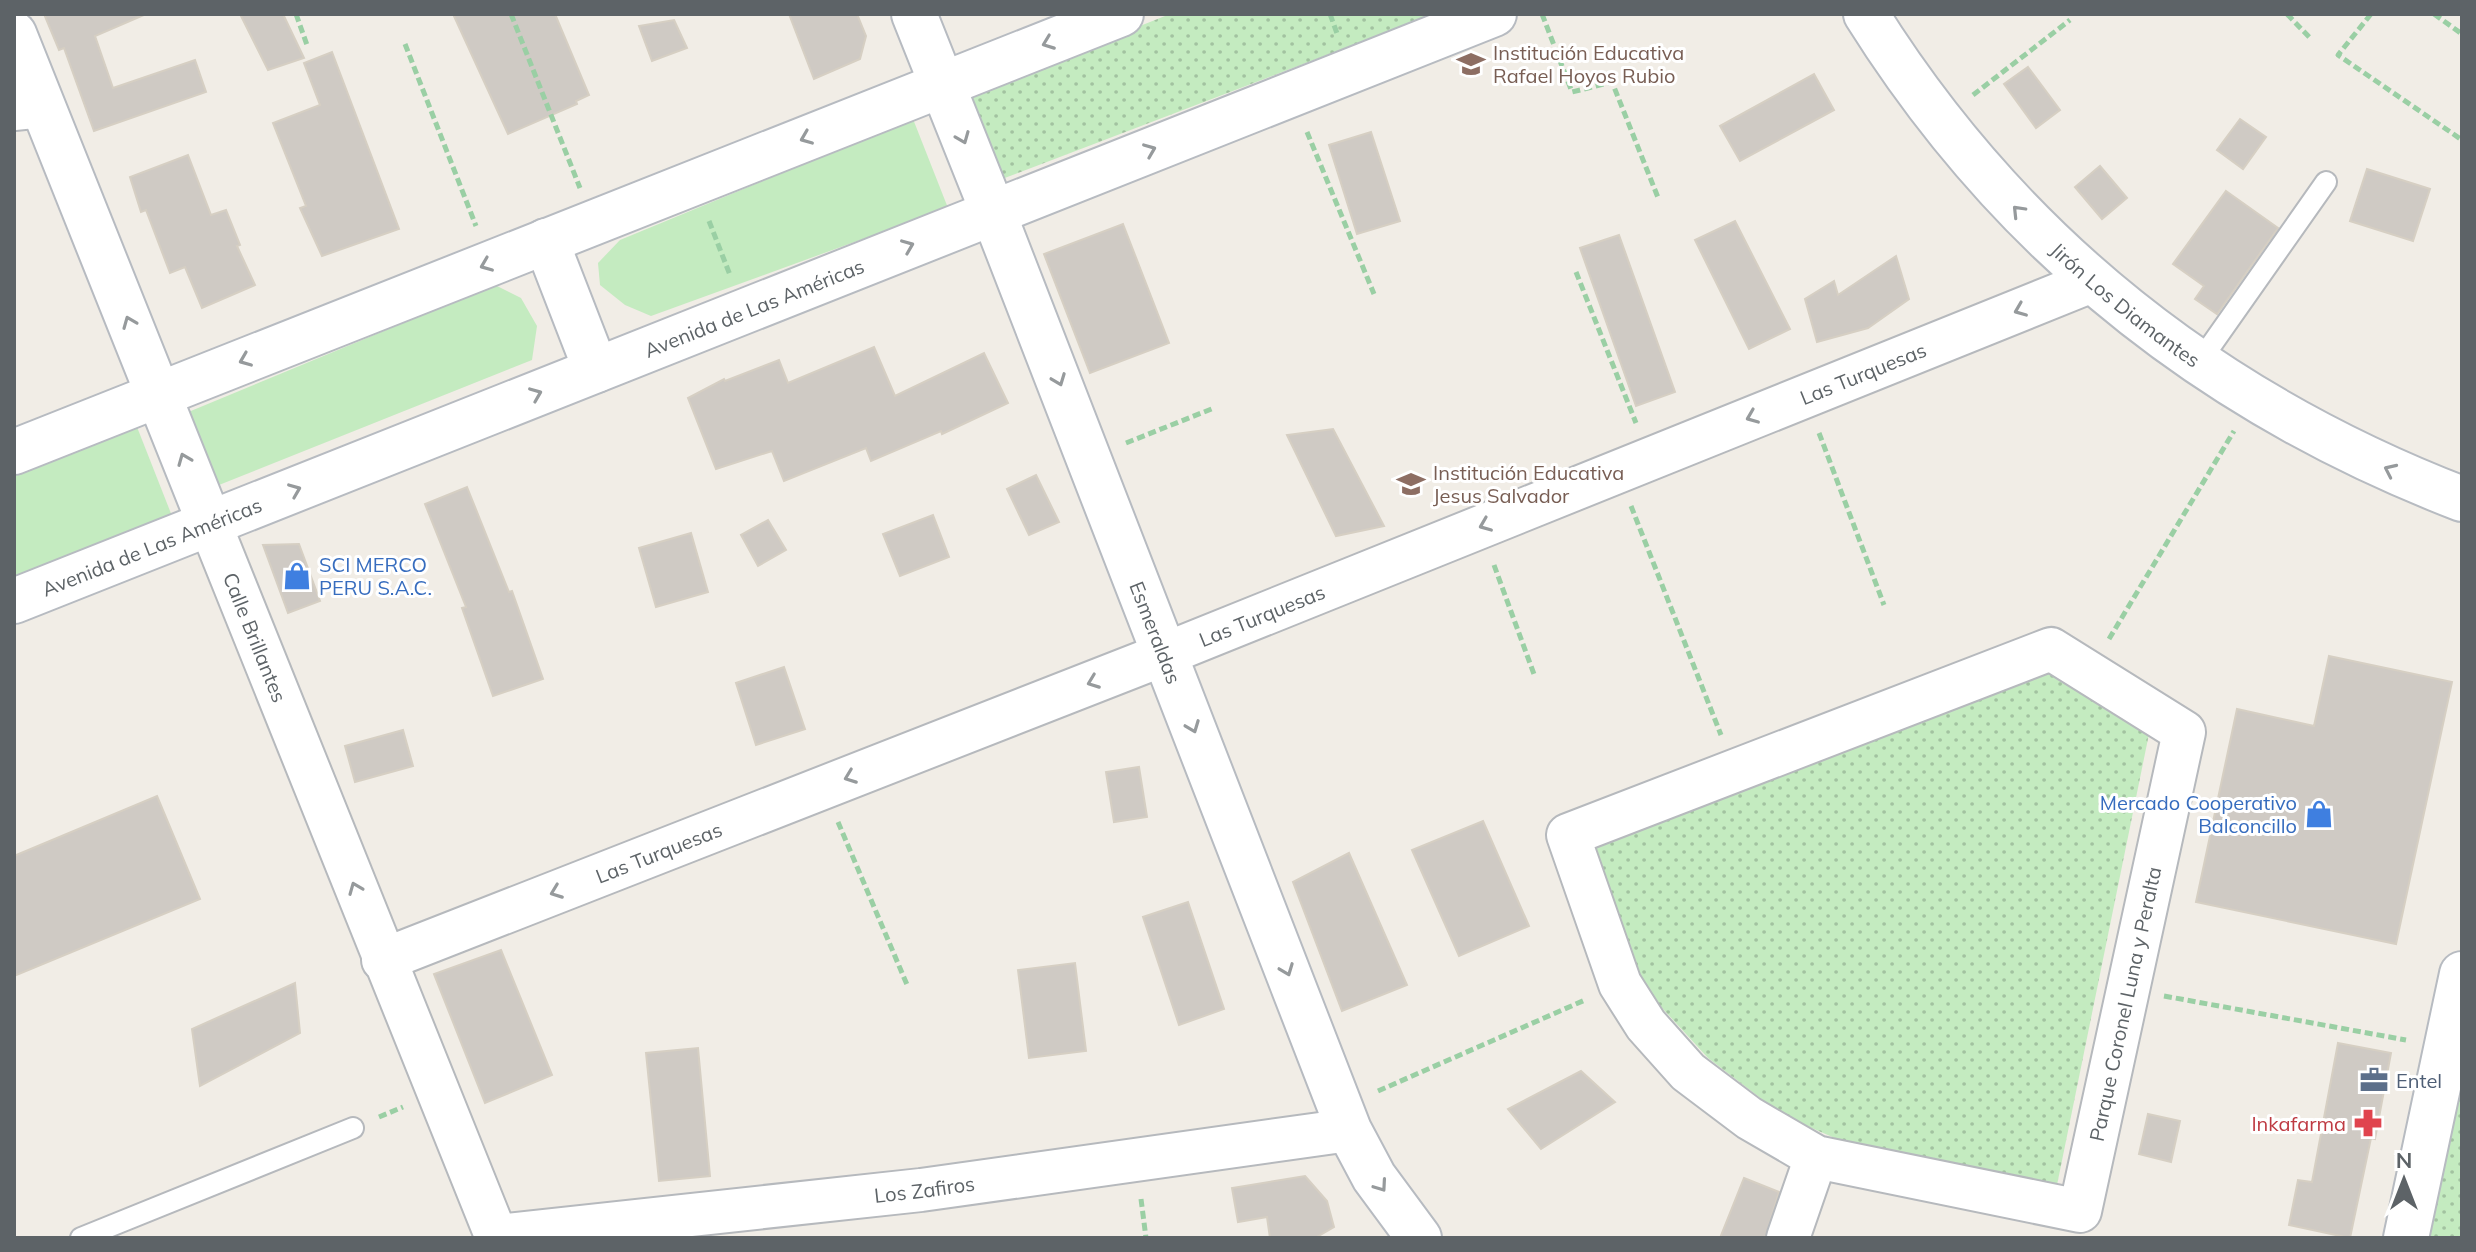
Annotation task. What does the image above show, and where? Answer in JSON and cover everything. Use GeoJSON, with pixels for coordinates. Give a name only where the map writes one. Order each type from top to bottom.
{"type":"FeatureCollection","features":[{"type":"Feature","properties":{"kind":"street","name":"Esmeraldas"},"geometry":{"type":"LineString","coordinates":[[914,14],[1345,1119],[1374,1177],[1419,1238]]}},
{"type":"Feature","properties":{"kind":"street"},"geometry":{"type":"LineString","coordinates":[[14,452],[1121,14]]}},
{"type":"Feature","properties":{"kind":"street","name":"Avenida de Las Américas"},"geometry":{"type":"LineString","coordinates":[[14,601],[1494,14]]}},
{"type":"Feature","properties":{"kind":"street","name":"Jirón Los Diamantes"},"geometry":{"type":"LineString","coordinates":[[1866,14],[1892,57],[1987,178],[2038,231],[2144,324],[2254,400],[2401,476],[2462,499]]}},
{"type":"Feature","properties":{"kind":"street","name":"Calle Brillantes"},"geometry":{"type":"LineString","coordinates":[[14,34],[28,108],[158,395],[497,1237]]}},
{"type":"Feature","properties":{"kind":"street"},"geometry":{"type":"LineString","coordinates":[[546,241],[596,370]]}},
{"type":"Feature","properties":{"kind":"street","name":"Las Turquesas"},"geometry":{"type":"LineString","coordinates":[[383,960],[1165,654],[2092,281]]}},
{"type":"Feature","properties":{"kind":"street","name":"Parque Coronel Luna y Peralta"},"geometry":{"type":"LineString","coordinates":[[2051,649],[2184,732],[2080,1211],[1816,1157],[1749,1118],[1688,1072],[1646,1025],[1620,984],[1568,835],[1735,771],[2051,649]]}},
{"type":"Feature","properties":{"kind":"street"},"geometry":{"type":"LineString","coordinates":[[2406,1238],[2462,974]]}},
{"type":"Feature","properties":{"kind":"street","name":"Los Zafiros"},"geometry":{"type":"LineString","coordinates":[[497,1237],[921,1190],[1345,1119]]}},
{"type":"Feature","properties":{"kind":"street"},"geometry":{"type":"LineString","coordinates":[[1788,1238],[1816,1157]]}},
{"type":"Feature","properties":{"kind":"lane"},"geometry":{"type":"LineString","coordinates":[[2198,364],[2326,182]]}},
{"type":"Feature","properties":{"kind":"lane"},"geometry":{"type":"LineString","coordinates":[[81,1238],[353,1128]]}},
{"type":"Feature","properties":{"kind":"path"},"geometry":{"type":"LineString","coordinates":[[296,14],[307,45]]}},
{"type":"Feature","properties":{"kind":"path"},"geometry":{"type":"LineString","coordinates":[[511,14],[594,223]]}},
{"type":"Feature","properties":{"kind":"path"},"geometry":{"type":"LineString","coordinates":[[1542,14],[1572,92],[1612,82],[1659,200]]}},
{"type":"Feature","properties":{"kind":"path"},"geometry":{"type":"LineString","coordinates":[[2287,14],[2311,39]]}},
{"type":"Feature","properties":{"kind":"path"},"geometry":{"type":"LineString","coordinates":[[2371,14],[2338,55],[2462,140]]}},
{"type":"Feature","properties":{"kind":"path"},"geometry":{"type":"LineString","coordinates":[[2434,14],[2462,34]]}},
{"type":"Feature","properties":{"kind":"path"},"geometry":{"type":"LineString","coordinates":[[1940,121],[2070,20]]}},
{"type":"Feature","properties":{"kind":"path"},"geometry":{"type":"LineString","coordinates":[[405,44],[490,263]]}},
{"type":"Feature","properties":{"kind":"path"},"geometry":{"type":"LineString","coordinates":[[1291,94],[1374,294]]}},
{"type":"Feature","properties":{"kind":"path"},"geometry":{"type":"LineString","coordinates":[[694,182],[744,311]]}},
{"type":"Feature","properties":{"kind":"path"},"geometry":{"type":"LineString","coordinates":[[1576,272],[1634,465],[1735,771]]}},
{"type":"Feature","properties":{"kind":"path"},"geometry":{"type":"LineString","coordinates":[[1805,396],[1884,605]]}},
{"type":"Feature","properties":{"kind":"path"},"geometry":{"type":"LineString","coordinates":[[2089,672],[2254,400]]}},
{"type":"Feature","properties":{"kind":"path"},"geometry":{"type":"LineString","coordinates":[[1089,458],[1214,408]]}},
{"type":"Feature","properties":{"kind":"path"},"geometry":{"type":"LineString","coordinates":[[1480,527],[1535,677]]}},
{"type":"Feature","properties":{"kind":"path"},"geometry":{"type":"LineString","coordinates":[[823,788],[908,987]]}},
{"type":"Feature","properties":{"kind":"path"},"geometry":{"type":"LineString","coordinates":[[1345,1119],[1620,984]]}},
{"type":"Feature","properties":{"kind":"path"},"geometry":{"type":"LineString","coordinates":[[2128,989],[2446,1048]]}},
{"type":"Feature","properties":{"kind":"path"},"geometry":{"type":"LineString","coordinates":[[353,1128],[437,1093]]}},
{"type":"Feature","properties":{"kind":"green space"},"geometry":{"type":"Polygon","coordinates":[[[1170,14],[1434,14],[1002,179],[970,94],[1170,14]]]}},
{"type":"Feature","properties":{"kind":"green space"},"geometry":{"type":"Polygon","coordinates":[[[913,119],[948,208],[651,316],[625,305],[600,285],[598,263],[620,240],[913,119]]]}},
{"type":"Feature","properties":{"kind":"green space"},"geometry":{"type":"Polygon","coordinates":[[[495,285],[521,298],[537,326],[532,360],[214,487],[186,413],[495,285]]]}},
{"type":"Feature","properties":{"kind":"green space"},"geometry":{"type":"Polygon","coordinates":[[[137,427],[172,516],[14,578],[14,475],[137,427]]]}},
{"type":"Feature","properties":{"kind":"green space"},"geometry":{"type":"Polygon","coordinates":[[[2046,668],[2150,729],[2057,1185],[1844,1142],[1784,1116],[1708,1058],[1641,985],[1587,846],[2046,668]]]}},
{"type":"Feature","properties":{"kind":"green space"},"geometry":{"type":"Polygon","coordinates":[[[2462,1083],[2462,1238],[2430,1238],[2462,1083]]]}},
{"type":"Feature","properties":{"kind":"building"},"geometry":{"type":"Polygon","coordinates":[[[44,14],[146,14],[95,36],[113,88],[195,60],[206,92],[94,131],[64,48],[59,50],[44,14]]]}},
{"type":"Feature","properties":{"kind":"building"},"geometry":{"type":"Polygon","coordinates":[[[240,14],[283,14],[304,58],[268,70],[240,14]]]}},
{"type":"Feature","properties":{"kind":"building"},"geometry":{"type":"Polygon","coordinates":[[[453,14],[555,14],[589,95],[576,101],[577,104],[508,134],[453,14]]]}},
{"type":"Feature","properties":{"kind":"building"},"geometry":{"type":"Polygon","coordinates":[[[789,14],[857,14],[866,36],[860,59],[814,79],[789,14]]]}},
{"type":"Feature","properties":{"kind":"building"},"geometry":{"type":"Polygon","coordinates":[[[674,20],[687,48],[652,61],[639,26],[674,20]]]}},
{"type":"Feature","properties":{"kind":"building"},"geometry":{"type":"Polygon","coordinates":[[[332,52],[399,229],[322,256],[300,208],[306,206],[273,123],[320,105],[304,63],[332,52]]]}},
{"type":"Feature","properties":{"kind":"building"},"geometry":{"type":"Polygon","coordinates":[[[2028,67],[2060,110],[2036,128],[2004,84],[2028,67]]]}},
{"type":"Feature","properties":{"kind":"building"},"geometry":{"type":"Polygon","coordinates":[[[1814,74],[1834,110],[1740,161],[1720,126],[1814,74]]]}},
{"type":"Feature","properties":{"kind":"building"},"geometry":{"type":"Polygon","coordinates":[[[2240,119],[2266,137],[2243,169],[2217,150],[2240,119]]]}},
{"type":"Feature","properties":{"kind":"building"},"geometry":{"type":"Polygon","coordinates":[[[1371,132],[1400,221],[1357,234],[1329,145],[1371,132]]]}},
{"type":"Feature","properties":{"kind":"building"},"geometry":{"type":"Polygon","coordinates":[[[188,155],[211,215],[226,210],[240,245],[237,246],[255,285],[202,308],[185,267],[170,273],[146,210],[141,212],[130,177],[188,155]]]}},
{"type":"Feature","properties":{"kind":"building"},"geometry":{"type":"Polygon","coordinates":[[[2100,166],[2127,198],[2102,219],[2075,187],[2100,166]]]}},
{"type":"Feature","properties":{"kind":"building"},"geometry":{"type":"Polygon","coordinates":[[[2367,169],[2430,189],[2413,241],[2350,221],[2367,169]]]}},
{"type":"Feature","properties":{"kind":"building"},"geometry":{"type":"Polygon","coordinates":[[[2226,191],[2278,228],[2217,314],[2195,299],[2204,286],[2173,264],[2226,191]]]}},
{"type":"Feature","properties":{"kind":"building"},"geometry":{"type":"Polygon","coordinates":[[[1735,221],[1790,329],[1749,349],[1695,240],[1735,221]]]}},
{"type":"Feature","properties":{"kind":"building"},"geometry":{"type":"Polygon","coordinates":[[[1123,224],[1169,343],[1090,373],[1044,254],[1123,224]]]}},
{"type":"Feature","properties":{"kind":"building"},"geometry":{"type":"Polygon","coordinates":[[[1619,235],[1675,392],[1636,406],[1580,248],[1619,235]]]}},
{"type":"Feature","properties":{"kind":"building"},"geometry":{"type":"Polygon","coordinates":[[[1896,256],[1909,299],[1868,328],[1817,342],[1805,299],[1834,281],[1838,295],[1896,256]]]}},
{"type":"Feature","properties":{"kind":"building"},"geometry":{"type":"Polygon","coordinates":[[[874,347],[895,396],[984,353],[1008,403],[942,434],[941,431],[871,461],[866,448],[784,481],[772,451],[716,469],[688,398],[724,379],[779,360],[788,383],[874,347]]]}},
{"type":"Feature","properties":{"kind":"building"},"geometry":{"type":"Polygon","coordinates":[[[1333,429],[1384,526],[1336,536],[1287,435],[1333,429]]]}},
{"type":"Feature","properties":{"kind":"building"},"geometry":{"type":"Polygon","coordinates":[[[1036,475],[1059,522],[1029,535],[1007,489],[1036,475]]]}},
{"type":"Feature","properties":{"kind":"building"},"geometry":{"type":"Polygon","coordinates":[[[467,487],[509,592],[512,591],[543,679],[493,696],[462,608],[466,607],[425,504],[467,487]]]}},
{"type":"Feature","properties":{"kind":"building"},"geometry":{"type":"Polygon","coordinates":[[[933,515],[949,557],[900,576],[883,534],[933,515]]]}},
{"type":"Feature","properties":{"kind":"building"},"geometry":{"type":"Polygon","coordinates":[[[768,520],[786,550],[758,566],[741,535],[768,520]]]}},
{"type":"Feature","properties":{"kind":"building"},"geometry":{"type":"Polygon","coordinates":[[[691,533],[708,592],[656,607],[639,548],[691,533]]]}},
{"type":"Feature","properties":{"kind":"building"},"geometry":{"type":"Polygon","coordinates":[[[299,544],[320,601],[288,613],[263,545],[299,544]]]}},
{"type":"Feature","properties":{"kind":"building","name":"Mercado Cooperativo Balconcillo"},"geometry":{"type":"Polygon","coordinates":[[[2329,656],[2452,682],[2396,944],[2196,902],[2237,709],[2314,726],[2329,656]]]}},
{"type":"Feature","properties":{"kind":"building"},"geometry":{"type":"Polygon","coordinates":[[[784,667],[805,729],[756,745],[736,683],[784,667]]]}},
{"type":"Feature","properties":{"kind":"building"},"geometry":{"type":"Polygon","coordinates":[[[403,730],[413,766],[355,782],[345,746],[403,730]]]}},
{"type":"Feature","properties":{"kind":"building"},"geometry":{"type":"Polygon","coordinates":[[[1139,767],[1147,817],[1114,822],[1106,772],[1139,767]]]}},
{"type":"Feature","properties":{"kind":"building"},"geometry":{"type":"Polygon","coordinates":[[[157,796],[200,899],[14,976],[14,856],[157,796]]]}},
{"type":"Feature","properties":{"kind":"building"},"geometry":{"type":"Polygon","coordinates":[[[1483,821],[1529,926],[1459,956],[1412,850],[1483,821]]]}},
{"type":"Feature","properties":{"kind":"building"},"geometry":{"type":"Polygon","coordinates":[[[1349,853],[1407,985],[1342,1011],[1293,882],[1349,853]]]}},
{"type":"Feature","properties":{"kind":"building"},"geometry":{"type":"Polygon","coordinates":[[[1188,902],[1224,1009],[1179,1025],[1143,917],[1188,902]]]}},
{"type":"Feature","properties":{"kind":"building"},"geometry":{"type":"Polygon","coordinates":[[[501,950],[552,1075],[485,1103],[434,974],[501,950]]]}},
{"type":"Feature","properties":{"kind":"building"},"geometry":{"type":"Polygon","coordinates":[[[1075,963],[1086,1051],[1029,1058],[1018,970],[1075,963]]]}},
{"type":"Feature","properties":{"kind":"building"},"geometry":{"type":"Polygon","coordinates":[[[295,983],[300,1033],[200,1086],[192,1029],[295,983]]]}},
{"type":"Feature","properties":{"kind":"building"},"geometry":{"type":"Polygon","coordinates":[[[2338,1043],[2391,1053],[2375,1139],[2371,1138],[2350,1238],[2289,1225],[2298,1180],[2312,1182],[2338,1043]]]}},
{"type":"Feature","properties":{"kind":"building"},"geometry":{"type":"Polygon","coordinates":[[[698,1048],[710,1176],[659,1181],[646,1053],[698,1048]]]}},
{"type":"Feature","properties":{"kind":"building"},"geometry":{"type":"Polygon","coordinates":[[[1581,1071],[1615,1102],[1541,1149],[1508,1109],[1581,1071]]]}},
{"type":"Feature","properties":{"kind":"building"},"geometry":{"type":"Polygon","coordinates":[[[2148,1114],[2180,1121],[2171,1162],[2139,1154],[2148,1114]]]}},
{"type":"Feature","properties":{"kind":"building"},"geometry":{"type":"Polygon","coordinates":[[[1305,1176],[1327,1201],[1334,1227],[1315,1238],[1270,1238],[1267,1217],[1238,1222],[1232,1188],[1305,1176]]]}},
{"type":"Feature","properties":{"kind":"building"},"geometry":{"type":"Polygon","coordinates":[[[1744,1178],[1779,1192],[1765,1238],[1720,1238],[1744,1178]]]}},
{"type":"Feature","properties":{"kind":"place","name":"Institución Educativa Rafael Hoyos Rubio"},"geometry":{"type":"Point","coordinates":[1471,64]}},
{"type":"Feature","properties":{"kind":"place","name":"Institución Educativa Jesus Salvador"},"geometry":{"type":"Point","coordinates":[1411,484]}},
{"type":"Feature","properties":{"kind":"place","name":"SCI MERCO PERU S.A.C."},"geometry":{"type":"Point","coordinates":[297,576]}},
{"type":"Feature","properties":{"kind":"place","name":"Mercado Cooperativo Balconcillo"},"geometry":{"type":"Point","coordinates":[2319,814]}},
{"type":"Feature","properties":{"kind":"place","name":"Entel"},"geometry":{"type":"Point","coordinates":[2374,1080]}},
{"type":"Feature","properties":{"kind":"place","name":"Inkafarma"},"geometry":{"type":"Point","coordinates":[2368,1123]}}]}
